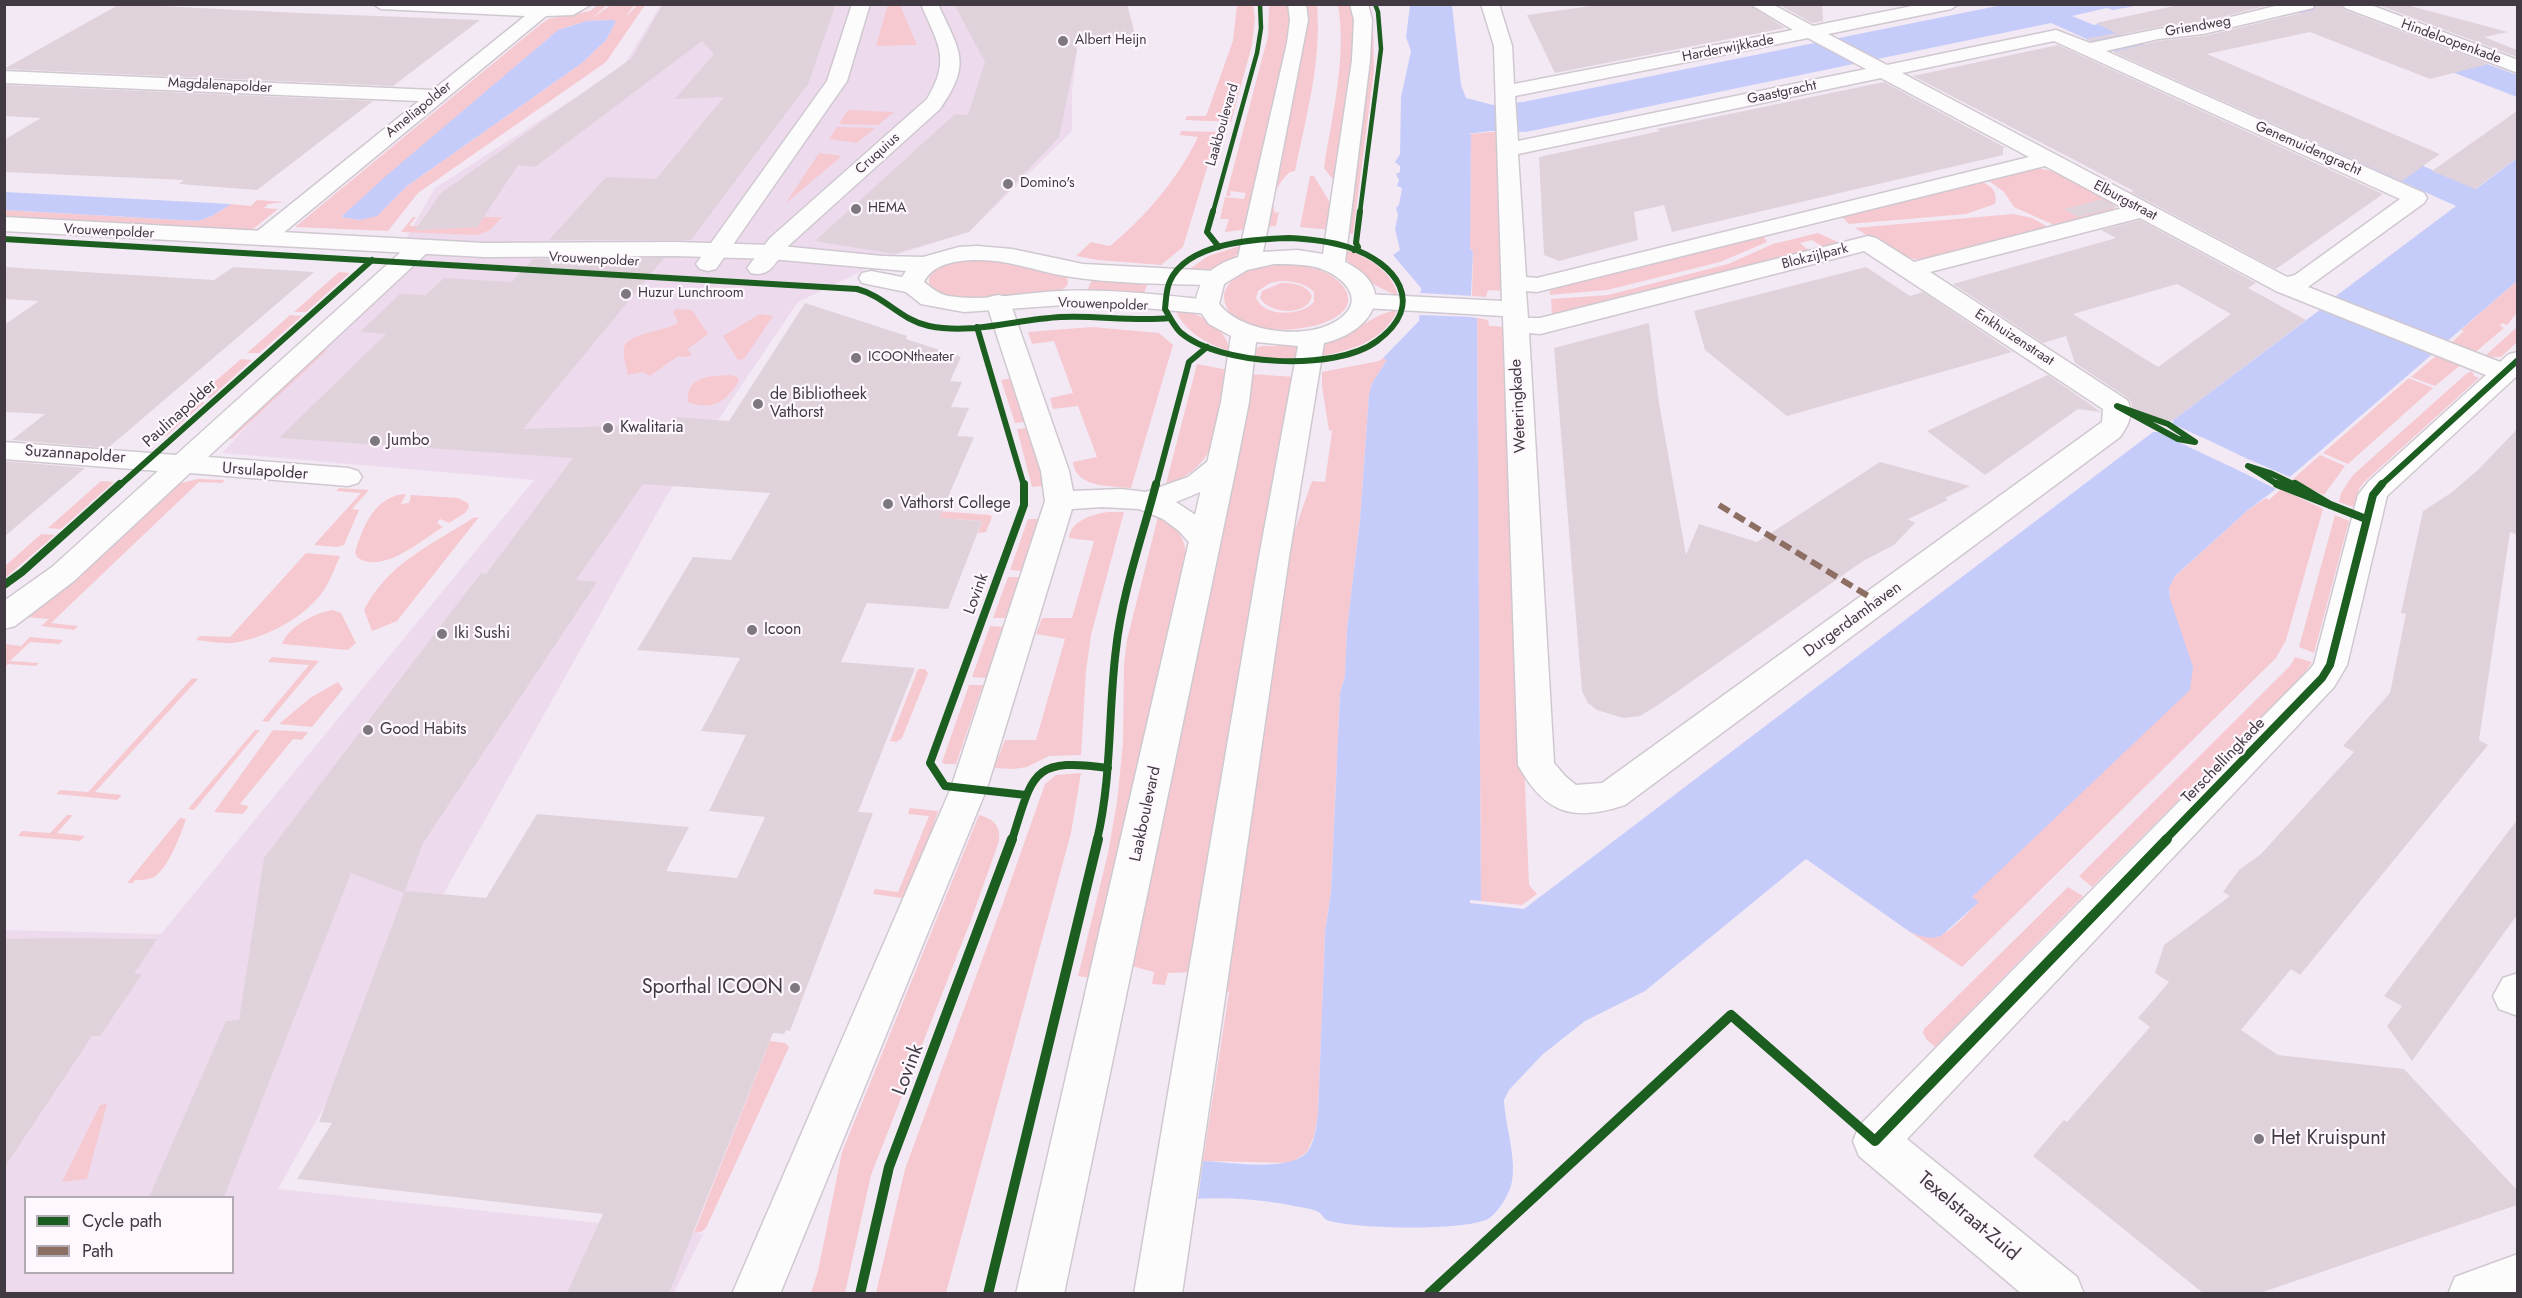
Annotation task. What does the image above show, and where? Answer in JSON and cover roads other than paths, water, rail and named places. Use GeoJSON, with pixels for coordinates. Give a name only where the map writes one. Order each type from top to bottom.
{"type":"FeatureCollection","features":[{"type":"Feature","properties":{"kind":"street"},"geometry":{"type":"LineString","coordinates":[[381,4],[542,11],[567,11],[584,4]]}},
{"type":"Feature","properties":{"kind":"street"},"geometry":{"type":"LineString","coordinates":[[713,257],[837,81],[861,4]]}},
{"type":"Feature","properties":{"kind":"street","name":"Cruquius"},"geometry":{"type":"LineString","coordinates":[[765,260],[778,243],[933,105],[940,96],[952,60],[951,53],[928,4]]}},
{"type":"Feature","properties":{"kind":"street"},"geometry":{"type":"LineString","coordinates":[[1249,261],[1296,43],[1299,20],[1297,4]]}},
{"type":"Feature","properties":{"kind":"street"},"geometry":{"type":"LineString","coordinates":[[1334,266],[1361,60],[1363,20],[1359,4]]}},
{"type":"Feature","properties":{"kind":"street","name":"Weteringkade"},"geometry":{"type":"LineString","coordinates":[[1490,4],[1503,46],[1536,765],[1554,791],[1565,798]]}},
{"type":"Feature","properties":{"kind":"street","name":"Elburgstraat"},"geometry":{"type":"LineString","coordinates":[[1758,4],[2285,286],[2406,336],[2511,367]]}},
{"type":"Feature","properties":{"kind":"street","name":"Harderwijkkade"},"geometry":{"type":"LineString","coordinates":[[1507,118],[1517,90],[1951,4]]}},
{"type":"Feature","properties":{"kind":"street","name":"Griendweg"},"geometry":{"type":"LineString","coordinates":[[2094,48],[2135,39],[2203,29],[2307,4]]}},
{"type":"Feature","properties":{"kind":"street","name":"Hindeloopenkade"},"geometry":{"type":"LineString","coordinates":[[2351,4],[2517,67]]}},
{"type":"Feature","properties":{"kind":"street","name":"Ameliapolder"},"geometry":{"type":"LineString","coordinates":[[263,238],[542,11]]}},
{"type":"Feature","properties":{"kind":"street","name":"Gaastgracht"},"geometry":{"type":"LineString","coordinates":[[1507,118],[1523,148],[2056,35]]}},
{"type":"Feature","properties":{"kind":"street","name":"Genemuidengracht"},"geometry":{"type":"LineString","coordinates":[[2056,35],[2094,48],[2416,198],[2304,280],[2285,286]]}},
{"type":"Feature","properties":{"kind":"street","name":"Magdalenapolder"},"geometry":{"type":"LineString","coordinates":[[4,77],[436,96]]}},
{"type":"Feature","properties":{"kind":"street"},"geometry":{"type":"LineString","coordinates":[[1514,284],[1537,285],[2049,159]]}},
{"type":"Feature","properties":{"kind":"street"},"geometry":{"type":"LineString","coordinates":[[1910,270],[2143,210]]}},
{"type":"Feature","properties":{"kind":"street","name":"Vrouwenpolder"},"geometry":{"type":"LineString","coordinates":[[4,224],[420,247],[765,260],[926,264],[956,254],[995,252],[1080,271],[1216,278]]}},
{"type":"Feature","properties":{"kind":"street","name":"Blokzijlpark"},"geometry":{"type":"LineString","coordinates":[[1365,301],[1474,307],[1540,326],[1868,243],[1910,270]]}},
{"type":"Feature","properties":{"kind":"street"},"geometry":{"type":"LineString","coordinates":[[4,618],[63,574],[420,247]]}},
{"type":"Feature","properties":{"kind":"street"},"geometry":{"type":"LineString","coordinates":[[1274,257],[1299,257],[1334,266],[1361,286],[1365,301],[1361,312],[1352,321],[1327,334],[1312,338],[1281,340],[1244,333],[1227,326],[1209,308],[1207,292],[1216,278],[1234,266],[1274,257]]}},
{"type":"Feature","properties":{"kind":"street","name":"Vrouwenpolder"},"geometry":{"type":"LineString","coordinates":[[765,260],[889,280],[914,286],[930,299],[946,303],[1064,298],[1123,299],[1209,308]]}},
{"type":"Feature","properties":{"kind":"street"},"geometry":{"type":"LineString","coordinates":[[914,286],[913,279],[926,264]]}},
{"type":"Feature","properties":{"kind":"street","name":"Enkhuizenstraat"},"geometry":{"type":"LineString","coordinates":[[1910,270],[2117,406]]}},
{"type":"Feature","properties":{"kind":"street","name":"Vrouwenpolder"},"geometry":{"type":"LineString","coordinates":[[1064,298],[1077,288],[1080,271]]}},
{"type":"Feature","properties":{"kind":"street"},"geometry":{"type":"LineString","coordinates":[[756,1293],[969,788],[1060,501],[1055,471],[998,302]]}},
{"type":"Feature","properties":{"kind":"street","name":"Laakboulevard"},"geometry":{"type":"LineString","coordinates":[[1040,1293],[1223,463],[1235,402],[1244,333]]}},
{"type":"Feature","properties":{"kind":"street"},"geometry":{"type":"LineString","coordinates":[[1158,1293],[1270,581],[1312,338]]}},
{"type":"Feature","properties":{"kind":"street","name":"Terschellingkade"},"geometry":{"type":"LineString","coordinates":[[1875,1141],[2322,678],[2330,664],[2373,495],[2511,367]]}},
{"type":"Feature","properties":{"kind":"street","name":"Durgerdamhaven"},"geometry":{"type":"LineString","coordinates":[[1565,798],[1587,800],[1612,795],[2110,430],[2115,422],[2117,406]]}},
{"type":"Feature","properties":{"kind":"street","name":"Suzannapolder"},"geometry":{"type":"LineString","coordinates":[[4,450],[120,458],[181,466]]}},
{"type":"Feature","properties":{"kind":"street"},"geometry":{"type":"LineString","coordinates":[[1151,501],[1198,483],[1223,463]]}},
{"type":"Feature","properties":{"kind":"street","name":"Ursulapolder"},"geometry":{"type":"LineString","coordinates":[[181,466],[348,477]]}},
{"type":"Feature","properties":{"kind":"street"},"geometry":{"type":"LineString","coordinates":[[1060,501],[1107,497],[1151,501],[1186,519],[1205,541]]}},
{"type":"Feature","properties":{"kind":"street"},"geometry":{"type":"LineString","coordinates":[[2517,991],[2514,996],[2517,998]]}},
{"type":"Feature","properties":{"kind":"street","name":"Texelstraat-Zuid"},"geometry":{"type":"LineString","coordinates":[[1875,1141],[2060,1293]]}},
{"type":"Feature","properties":{"kind":"street"},"geometry":{"type":"LineString","coordinates":[[2472,1293],[2517,1278]]}},
{"type":"Feature","properties":{"kind":"water"},"geometry":{"type":"Polygon","coordinates":[[[1410,5],[1452,5],[1461,85],[1466,98],[1493,105],[1523,102],[2002,5],[2141,5],[2113,10],[2107,8],[2072,16],[2094,25],[2098,24],[2476,189],[2517,158],[2517,281],[2290,477],[2250,460],[2238,470],[2276,489],[2248,510],[2175,576],[2169,588],[2170,599],[2193,667],[2190,690],[1972,897],[1979,902],[1941,936],[1932,938],[1920,936],[1910,932],[1806,859],[1645,991],[1585,1021],[1542,1055],[1509,1090],[1504,1100],[1513,1176],[1507,1195],[1492,1216],[1476,1223],[1457,1226],[1410,1228],[1344,1224],[1326,1220],[1320,1213],[1313,1210],[1289,1205],[1231,1199],[1198,1199],[1203,1161],[1259,1165],[1288,1162],[1300,1158],[1308,1151],[1316,1129],[1325,932],[1331,892],[1340,693],[1345,676],[1347,629],[1360,520],[1369,394],[1372,383],[1387,360],[1383,358],[1419,321],[1421,288],[1393,255],[1400,250],[1395,229],[1398,215],[1396,208],[1399,205],[1402,188],[1397,186],[1399,180],[1396,174],[1400,172],[1400,166],[1395,162],[1400,154],[1401,97],[1411,51],[1406,37],[1410,5]],[[2051,23],[1526,132],[1491,131],[1467,134],[1471,134],[1470,248],[1473,252],[1470,317],[1477,318],[1481,901],[1470,900],[1470,903],[1524,909],[2153,432],[2158,432],[2193,449],[2205,439],[2173,424],[2173,420],[2324,309],[2332,299],[2456,206],[2051,23]]]}},
{"type":"Feature","properties":{"kind":"water"},"geometry":{"type":"Polygon","coordinates":[[[2278,5],[2329,5],[2517,75],[2517,97],[2278,5]]]}},
{"type":"Feature","properties":{"kind":"water"},"geometry":{"type":"Polygon","coordinates":[[[587,21],[616,21],[606,40],[582,63],[407,186],[377,216],[360,220],[341,217],[558,30],[587,21]]]}},
{"type":"Feature","properties":{"kind":"water"},"geometry":{"type":"Polygon","coordinates":[[[4,192],[231,204],[212,216],[198,221],[5,210],[4,192]]]}},
{"type":"Feature","properties":{"kind":"place","name":"Albert Heijn"},"geometry":{"type":"Point","coordinates":[1063,41]}},
{"type":"Feature","properties":{"kind":"place","name":"Domino's"},"geometry":{"type":"Point","coordinates":[1008,184]}},
{"type":"Feature","properties":{"kind":"place","name":"HEMA"},"geometry":{"type":"Point","coordinates":[856,209]}},
{"type":"Feature","properties":{"kind":"place","name":"Huzur Lunchroom"},"geometry":{"type":"Point","coordinates":[626,294]}},
{"type":"Feature","properties":{"kind":"place","name":"ICOONtheater"},"geometry":{"type":"Point","coordinates":[856,358]}},
{"type":"Feature","properties":{"kind":"place","name":"de Bibliotheek Vathorst"},"geometry":{"type":"Point","coordinates":[758,404]}},
{"type":"Feature","properties":{"kind":"place","name":"Kwalitaria"},"geometry":{"type":"Point","coordinates":[608,428]}},
{"type":"Feature","properties":{"kind":"place","name":"Jumbo"},"geometry":{"type":"Point","coordinates":[375,441]}},
{"type":"Feature","properties":{"kind":"place","name":"Vathorst College"},"geometry":{"type":"Point","coordinates":[888,504]}},
{"type":"Feature","properties":{"kind":"place","name":"Icoon"},"geometry":{"type":"Point","coordinates":[752,630]}},
{"type":"Feature","properties":{"kind":"place","name":"Iki Sushi"},"geometry":{"type":"Point","coordinates":[442,634]}},
{"type":"Feature","properties":{"kind":"place","name":"Good Habits"},"geometry":{"type":"Point","coordinates":[368,730]}},
{"type":"Feature","properties":{"kind":"place","name":"Sporthal ICOON"},"geometry":{"type":"Point","coordinates":[795,988]}},
{"type":"Feature","properties":{"kind":"place","name":"Het Kruispunt"},"geometry":{"type":"Point","coordinates":[2259,1139]}}]}
